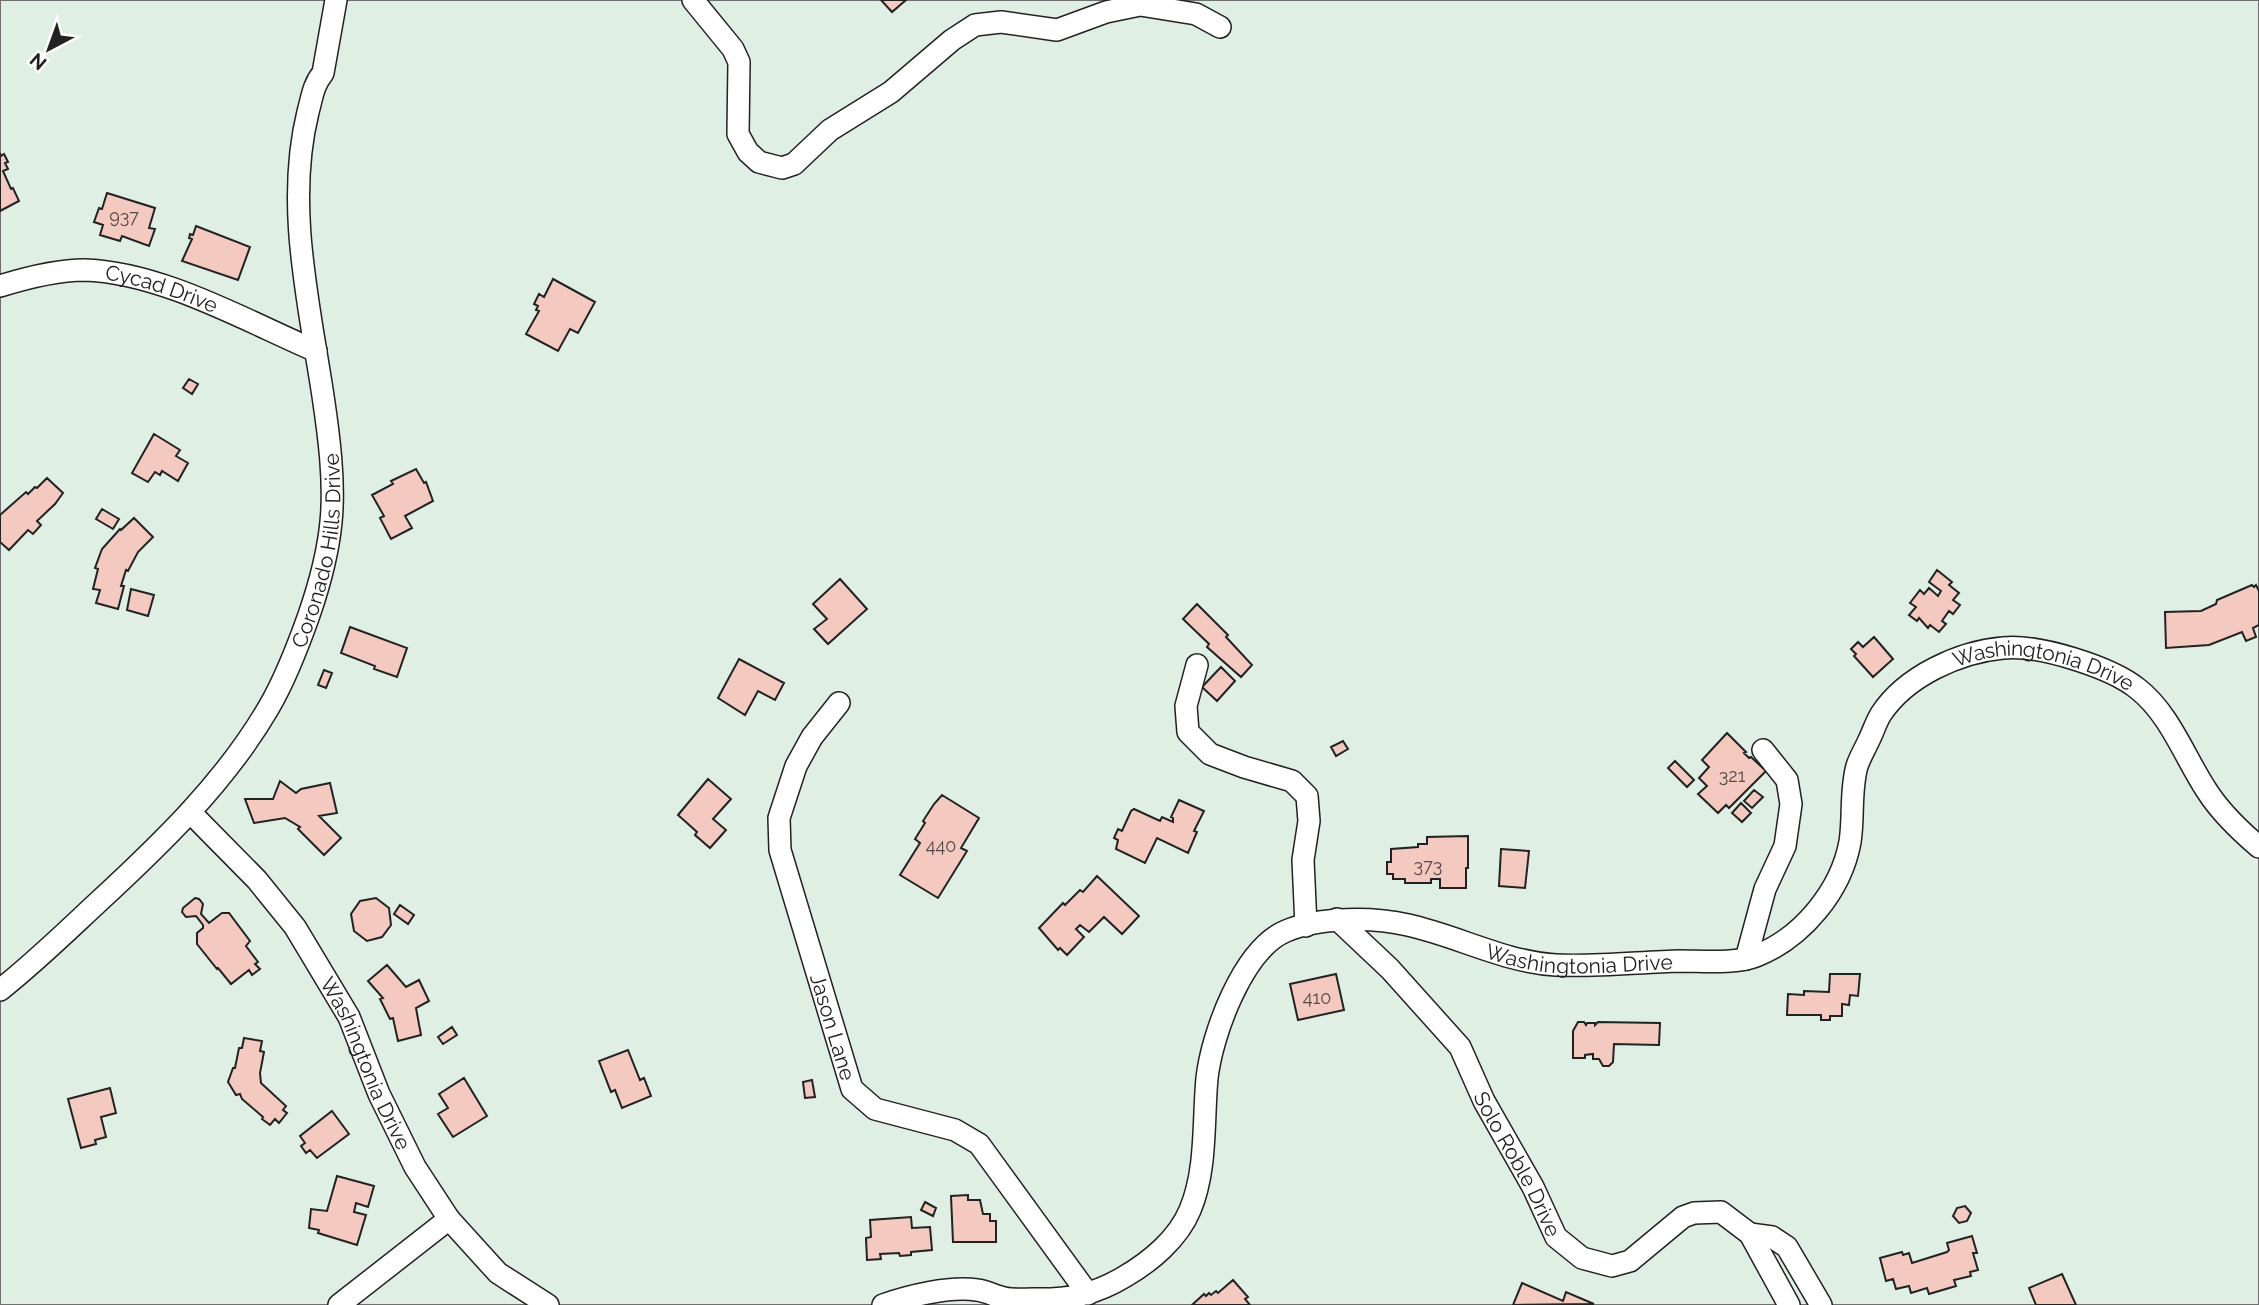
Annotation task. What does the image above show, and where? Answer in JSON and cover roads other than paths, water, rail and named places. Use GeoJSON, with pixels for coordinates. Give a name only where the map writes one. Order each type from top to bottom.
{"type":"FeatureCollection","features":[{"type":"Feature","properties":{"kind":"street","name":"Coronado Hills Drive"},"geometry":{"type":"LineString","coordinates":[[0,990],[122,880],[190,812],[238,755],[270,706],[297,648],[317,590],[331,522],[330,445],[300,237],[299,183],[304,127],[316,82],[323,73],[336,0]]}},
{"type":"Feature","properties":{"kind":"street"},"geometry":{"type":"LineString","coordinates":[[693,0],[733,49],[739,62],[737,134],[748,152],[759,162],[782,168],[794,164],[830,130],[891,92],[952,40],[975,25],[1001,22],[1057,30],[1106,12],[1140,5],[1196,14],[1220,27]]}},
{"type":"Feature","properties":{"kind":"street","name":"Cycad Drive"},"geometry":{"type":"LineString","coordinates":[[0,286],[82,270],[121,273],[161,285],[316,351]]}},
{"type":"Feature","properties":{"kind":"street","name":"Washingtonia Drive"},"geometry":{"type":"LineString","coordinates":[[883,1305],[908,1296],[937,1291],[977,1290],[1007,1299],[1065,1300],[1088,1294],[1120,1280],[1151,1259],[1174,1236],[1189,1212],[1200,1177],[1208,1070],[1222,1019],[1242,972],[1257,953],[1283,932],[1337,919],[1406,924],[1502,955],[1554,965],[1746,959],[1777,946],[1812,917],[1840,876],[1850,841],[1851,802],[1857,765],[1882,714],[1903,689],[1952,659],[1983,650],[2017,646],[2057,653],[2133,685],[2155,704],[2208,794],[2229,820],[2259,847]]}},
{"type":"Feature","properties":{"kind":"street"},"geometry":{"type":"LineString","coordinates":[[1197,665],[1186,706],[1188,733],[1210,754],[1292,781],[1307,796],[1309,821],[1303,860],[1306,926]]}},
{"type":"Feature","properties":{"kind":"street","name":"Jason Lane"},"geometry":{"type":"LineString","coordinates":[[839,703],[812,737],[796,766],[779,818],[780,850],[852,1088],[875,1109],[955,1130],[979,1144],[1088,1294]]}},
{"type":"Feature","properties":{"kind":"street"},"geometry":{"type":"LineString","coordinates":[[1746,959],[1765,889],[1785,846],[1791,804],[1787,780],[1763,750]]}},
{"type":"Feature","properties":{"kind":"street","name":"Washingtonia Drive"},"geometry":{"type":"LineString","coordinates":[[190,812],[257,880],[295,927],[349,1017],[379,1094],[415,1167],[449,1219],[498,1273],[548,1305]]}},
{"type":"Feature","properties":{"kind":"street","name":"Solo Roble Drive"},"geometry":{"type":"LineString","coordinates":[[1337,919],[1390,969],[1460,1047],[1484,1101],[1533,1188],[1556,1237],[1581,1258],[1612,1266],[1630,1261],[1683,1217],[1695,1213],[1721,1212],[1750,1234],[1789,1305]]}},
{"type":"Feature","properties":{"kind":"street"},"geometry":{"type":"LineString","coordinates":[[339,1305],[449,1219]]}},
{"type":"Feature","properties":{"kind":"street"},"geometry":{"type":"LineString","coordinates":[[1750,1234],[1772,1237],[1787,1247],[1821,1305]]}}]}
